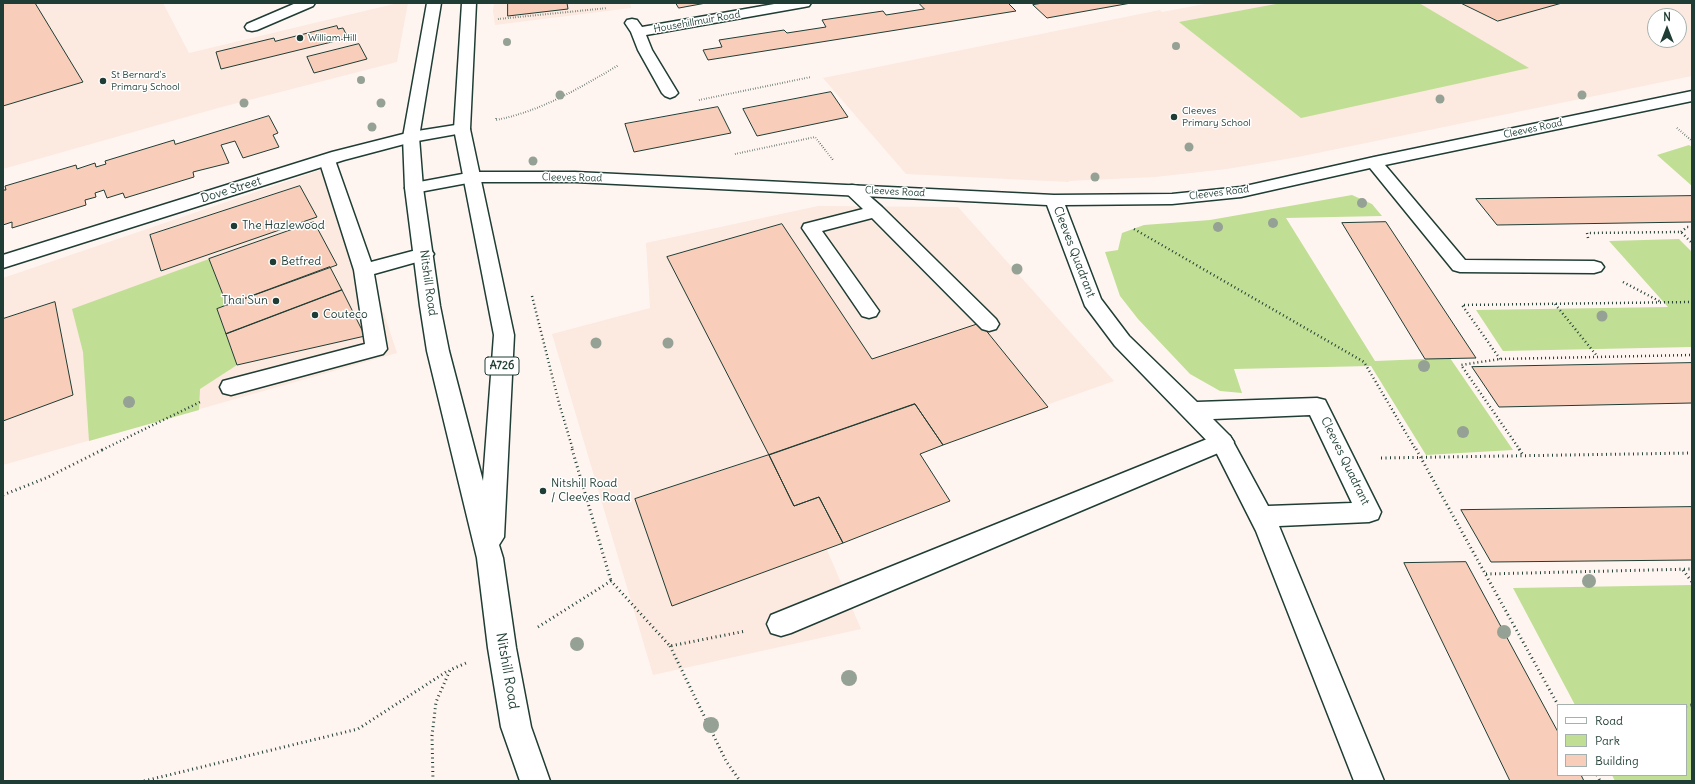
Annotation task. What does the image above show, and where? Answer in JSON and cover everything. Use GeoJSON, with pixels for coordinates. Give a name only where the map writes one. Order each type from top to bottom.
{"type":"FeatureCollection","features":[{"type":"Feature","properties":{"kind":"street"},"geometry":{"type":"LineString","coordinates":[[252,27],[308,3]]}},
{"type":"Feature","properties":{"kind":"street","name":"Nitshill Road"},"geometry":{"type":"LineString","coordinates":[[434,3],[411,137],[414,188],[430,306],[438,351],[490,558],[502,648],[516,727],[535,781]]}},
{"type":"Feature","properties":{"kind":"street","name":"Nitshill Road"},"geometry":{"type":"LineString","coordinates":[[469,3],[462,129],[504,335],[490,558]]}},
{"type":"Feature","properties":{"kind":"street","name":"Househillmuir Road"},"geometry":{"type":"LineString","coordinates":[[670,93],[645,50],[635,28],[804,3]]}},
{"type":"Feature","properties":{"kind":"street","name":"Cleeves Road"},"geometry":{"type":"LineString","coordinates":[[414,188],[473,177],[575,177],[1054,200],[1172,199],[1241,192],[1374,162],[1692,96]]}},
{"type":"Feature","properties":{"kind":"street","name":"Dove Street"},"geometry":{"type":"LineString","coordinates":[[3,262],[327,160],[411,137],[462,129]]}},
{"type":"Feature","properties":{"kind":"street"},"geometry":{"type":"LineString","coordinates":[[231,387],[376,349],[364,270],[327,160]]}},
{"type":"Feature","properties":{"kind":"street"},"geometry":{"type":"LineString","coordinates":[[1374,162],[1460,266],[1594,267]]}},
{"type":"Feature","properties":{"kind":"street"},"geometry":{"type":"LineString","coordinates":[[852,190],[876,211],[989,324]]}},
{"type":"Feature","properties":{"kind":"street","name":"Cleeves Quadrant"},"geometry":{"type":"LineString","coordinates":[[1054,200],[1092,301],[1122,341],[1222,442],[1274,544],[1369,781]]}},
{"type":"Feature","properties":{"kind":"street"},"geometry":{"type":"LineString","coordinates":[[869,311],[811,228],[876,211]]}},
{"type":"Feature","properties":{"kind":"street"},"geometry":{"type":"LineString","coordinates":[[364,270],[424,254]]}},
{"type":"Feature","properties":{"kind":"street","name":"Cleeves Quadrant"},"geometry":{"type":"LineString","coordinates":[[1191,411],[1317,406],[1369,512],[1261,516]]}},
{"type":"Feature","properties":{"kind":"street"},"geometry":{"type":"LineString","coordinates":[[782,624],[1222,442]]}},
{"type":"Feature","properties":{"kind":"path"},"geometry":{"type":"LineString","coordinates":[[468,23],[616,6],[635,28]]}},
{"type":"Feature","properties":{"kind":"path"},"geometry":{"type":"LineString","coordinates":[[496,120],[516,116],[562,98],[645,50]]}},
{"type":"Feature","properties":{"kind":"path"},"geometry":{"type":"LineString","coordinates":[[670,93],[679,104],[811,77]]}},
{"type":"Feature","properties":{"kind":"path"},"geometry":{"type":"LineString","coordinates":[[1130,227],[1364,362],[1422,458],[1557,704]]}},
{"type":"Feature","properties":{"kind":"path"},"geometry":{"type":"LineString","coordinates":[[1662,302],[1594,267],[1587,233],[1681,232],[1687,227],[1692,227]]}},
{"type":"Feature","properties":{"kind":"path"},"geometry":{"type":"LineString","coordinates":[[1681,232],[1692,243]]}},
{"type":"Feature","properties":{"kind":"path"},"geometry":{"type":"LineString","coordinates":[[531,289],[560,403],[611,582],[670,646],[726,761],[740,781]]}},
{"type":"Feature","properties":{"kind":"path"},"geometry":{"type":"LineString","coordinates":[[1500,359],[1462,305],[1692,302]]}},
{"type":"Feature","properties":{"kind":"path"},"geometry":{"type":"LineString","coordinates":[[1555,304],[1597,357]]}},
{"type":"Feature","properties":{"kind":"path"},"geometry":{"type":"LineString","coordinates":[[1523,456],[1461,365],[1500,359],[1692,355]]}},
{"type":"Feature","properties":{"kind":"path"},"geometry":{"type":"LineString","coordinates":[[3,495],[46,478],[231,387]]}},
{"type":"Feature","properties":{"kind":"path"},"geometry":{"type":"LineString","coordinates":[[1342,459],[1692,453]]}},
{"type":"Feature","properties":{"kind":"path"},"geometry":{"type":"LineString","coordinates":[[1683,569],[1692,582]]}},
{"type":"Feature","properties":{"kind":"path"},"geometry":{"type":"LineString","coordinates":[[1486,574],[1692,569]]}},
{"type":"Feature","properties":{"kind":"path"},"geometry":{"type":"LineString","coordinates":[[144,781],[358,729],[450,670],[502,648],[611,582]]}},
{"type":"Feature","properties":{"kind":"path"},"geometry":{"type":"LineString","coordinates":[[670,646],[782,624]]}},
{"type":"Feature","properties":{"kind":"path"},"geometry":{"type":"LineString","coordinates":[[433,781],[432,736],[436,702],[450,670]]}},
{"type":"Feature","properties":{"kind":"shaded area","name":"St Bernard's Primary School"},"geometry":{"type":"Polygon","coordinates":[[[3,3],[163,3],[189,53],[398,3],[408,3],[397,62],[218,108],[3,169],[3,3]]]}},
{"type":"Feature","properties":{"kind":"shaded area"},"geometry":{"type":"Polygon","coordinates":[[[494,3],[630,3],[631,8],[495,25],[493,11],[494,3]]]}},
{"type":"Feature","properties":{"kind":"shaded area","name":"Cleeves Primary School"},"geometry":{"type":"Polygon","coordinates":[[[1210,3],[1692,3],[1692,76],[1298,157],[1227,169],[1155,177],[1069,182],[906,174],[823,78],[1160,10],[1162,12],[1210,3]]]}},
{"type":"Feature","properties":{"kind":"shaded area"},"geometry":{"type":"Polygon","coordinates":[[[335,165],[397,353],[3,465],[3,278],[335,165]]]}},
{"type":"Feature","properties":{"kind":"shaded area"},"geometry":{"type":"Polygon","coordinates":[[[818,206],[958,207],[1114,381],[802,492],[861,629],[653,675],[552,334],[650,308],[646,243],[818,206]]]}},
{"type":"Feature","properties":{"kind":"green space"},"geometry":{"type":"Polygon","coordinates":[[[1281,3],[1419,3],[1529,68],[1301,118],[1179,22],[1281,3]]]}},
{"type":"Feature","properties":{"kind":"green space"},"geometry":{"type":"Polygon","coordinates":[[[1689,145],[1692,147],[1692,186],[1657,155],[1689,145]]]}},
{"type":"Feature","properties":{"kind":"green space"},"geometry":{"type":"Polygon","coordinates":[[[1352,195],[1372,204],[1382,216],[1286,218],[1375,361],[1450,358],[1513,450],[1426,455],[1371,366],[1234,369],[1242,393],[1220,391],[1190,374],[1138,319],[1120,296],[1105,252],[1118,250],[1122,233],[1144,225],[1210,220],[1352,195]]]}},
{"type":"Feature","properties":{"kind":"green space"},"geometry":{"type":"Polygon","coordinates":[[[1679,239],[1692,252],[1692,347],[1503,351],[1476,310],[1668,307],[1609,241],[1679,239]]]}},
{"type":"Feature","properties":{"kind":"green space"},"geometry":{"type":"Polygon","coordinates":[[[209,259],[227,305],[217,309],[237,365],[200,389],[199,410],[89,441],[83,352],[72,309],[209,259]]]}},
{"type":"Feature","properties":{"kind":"green space"},"geometry":{"type":"Polygon","coordinates":[[[1692,585],[1692,781],[1615,781],[1612,776],[1687,776],[1687,704],[1574,704],[1513,588],[1692,585]]]}},
{"type":"Feature","properties":{"kind":"building"},"geometry":{"type":"Polygon","coordinates":[[[3,3],[35,3],[83,82],[3,106],[3,3]]]}},
{"type":"Feature","properties":{"kind":"building"},"geometry":{"type":"Polygon","coordinates":[[[508,3],[567,3],[568,9],[508,16],[508,3]]]}},
{"type":"Feature","properties":{"kind":"building"},"geometry":{"type":"Polygon","coordinates":[[[676,3],[706,3],[679,8],[676,3]]]}},
{"type":"Feature","properties":{"kind":"building"},"geometry":{"type":"Polygon","coordinates":[[[919,3],[1008,3],[1016,11],[708,60],[703,50],[722,47],[719,40],[784,30],[787,33],[826,27],[822,20],[883,11],[886,15],[924,9],[919,3]]]}},
{"type":"Feature","properties":{"kind":"building"},"geometry":{"type":"Polygon","coordinates":[[[1043,3],[1131,3],[1047,18],[1033,5],[1043,3]]]}},
{"type":"Feature","properties":{"kind":"building"},"geometry":{"type":"Polygon","coordinates":[[[1461,3],[1562,3],[1498,21],[1461,3]]]}},
{"type":"Feature","properties":{"kind":"building"},"geometry":{"type":"Polygon","coordinates":[[[337,26],[338,29],[343,28],[348,38],[221,69],[216,52],[274,38],[275,41],[337,26]]]}},
{"type":"Feature","properties":{"kind":"building"},"geometry":{"type":"Polygon","coordinates":[[[359,44],[367,59],[314,73],[307,57],[359,44]]]}},
{"type":"Feature","properties":{"kind":"building"},"geometry":{"type":"Polygon","coordinates":[[[831,92],[848,117],[757,136],[743,109],[831,92]]]}},
{"type":"Feature","properties":{"kind":"building"},"geometry":{"type":"Polygon","coordinates":[[[718,107],[731,133],[634,152],[625,124],[718,107]]]}},
{"type":"Feature","properties":{"kind":"building"},"geometry":{"type":"Polygon","coordinates":[[[269,116],[278,133],[273,135],[279,147],[243,158],[235,141],[221,145],[229,163],[193,172],[194,177],[125,198],[123,193],[107,198],[104,190],[95,193],[96,197],[85,200],[86,205],[12,228],[12,222],[3,225],[3,190],[6,190],[5,186],[76,165],[77,169],[95,163],[96,167],[106,164],[105,161],[174,140],[175,144],[269,116]]]}},
{"type":"Feature","properties":{"kind":"building","name":"The Hazlewood"},"geometry":{"type":"Polygon","coordinates":[[[300,186],[317,217],[161,271],[150,235],[300,186]]]}},
{"type":"Feature","properties":{"kind":"building"},"geometry":{"type":"Polygon","coordinates":[[[1692,196],[1692,222],[1497,225],[1476,199],[1692,196]]]}},
{"type":"Feature","properties":{"kind":"building","name":"Betfred"},"geometry":{"type":"Polygon","coordinates":[[[314,222],[337,265],[227,305],[209,259],[314,222]]]}},
{"type":"Feature","properties":{"kind":"building"},"geometry":{"type":"Polygon","coordinates":[[[1386,222],[1476,358],[1425,359],[1342,223],[1386,222]]]}},
{"type":"Feature","properties":{"kind":"building"},"geometry":{"type":"Polygon","coordinates":[[[782,224],[872,359],[980,323],[1048,407],[943,445],[915,404],[769,455],[667,257],[782,224]]]}},
{"type":"Feature","properties":{"kind":"building","name":"Thai Sun"},"geometry":{"type":"Polygon","coordinates":[[[330,267],[342,290],[226,334],[217,309],[330,267]]]}},
{"type":"Feature","properties":{"kind":"building","name":"Couteco"},"geometry":{"type":"Polygon","coordinates":[[[342,290],[365,336],[237,365],[226,334],[342,290]]]}},
{"type":"Feature","properties":{"kind":"building"},"geometry":{"type":"Polygon","coordinates":[[[55,302],[73,395],[3,421],[3,319],[55,302]]]}},
{"type":"Feature","properties":{"kind":"building"},"geometry":{"type":"Polygon","coordinates":[[[1692,363],[1692,403],[1499,407],[1472,367],[1692,363]]]}},
{"type":"Feature","properties":{"kind":"building"},"geometry":{"type":"Polygon","coordinates":[[[915,404],[943,445],[920,454],[950,501],[843,543],[819,497],[794,506],[769,455],[915,404]]]}},
{"type":"Feature","properties":{"kind":"building"},"geometry":{"type":"Polygon","coordinates":[[[769,455],[794,506],[819,497],[843,543],[672,606],[635,499],[769,455]]]}},
{"type":"Feature","properties":{"kind":"building"},"geometry":{"type":"Polygon","coordinates":[[[1692,507],[1692,560],[1491,562],[1461,510],[1692,507]]]}},
{"type":"Feature","properties":{"kind":"building"},"geometry":{"type":"Polygon","coordinates":[[[1466,562],[1557,730],[1557,776],[1582,776],[1584,781],[1510,781],[1404,563],[1466,562]]]}},
{"type":"Feature","properties":{"kind":"place","name":"William Hill"},"geometry":{"type":"Point","coordinates":[300,38]}},
{"type":"Feature","properties":{"kind":"place","name":"St Bernard's Primary School"},"geometry":{"type":"Point","coordinates":[103,81]}},
{"type":"Feature","properties":{"kind":"place","name":"Cleeves Primary School"},"geometry":{"type":"Point","coordinates":[1174,117]}},
{"type":"Feature","properties":{"kind":"place","name":"The Hazlewood"},"geometry":{"type":"Point","coordinates":[234,226]}},
{"type":"Feature","properties":{"kind":"place","name":"Betfred"},"geometry":{"type":"Point","coordinates":[273,262]}},
{"type":"Feature","properties":{"kind":"place","name":"Thai Sun"},"geometry":{"type":"Point","coordinates":[276,301]}},
{"type":"Feature","properties":{"kind":"place","name":"Couteco"},"geometry":{"type":"Point","coordinates":[315,315]}},
{"type":"Feature","properties":{"kind":"place","name":"Nitshill Road / Cleeves Road"},"geometry":{"type":"Point","coordinates":[543,491]}}]}
